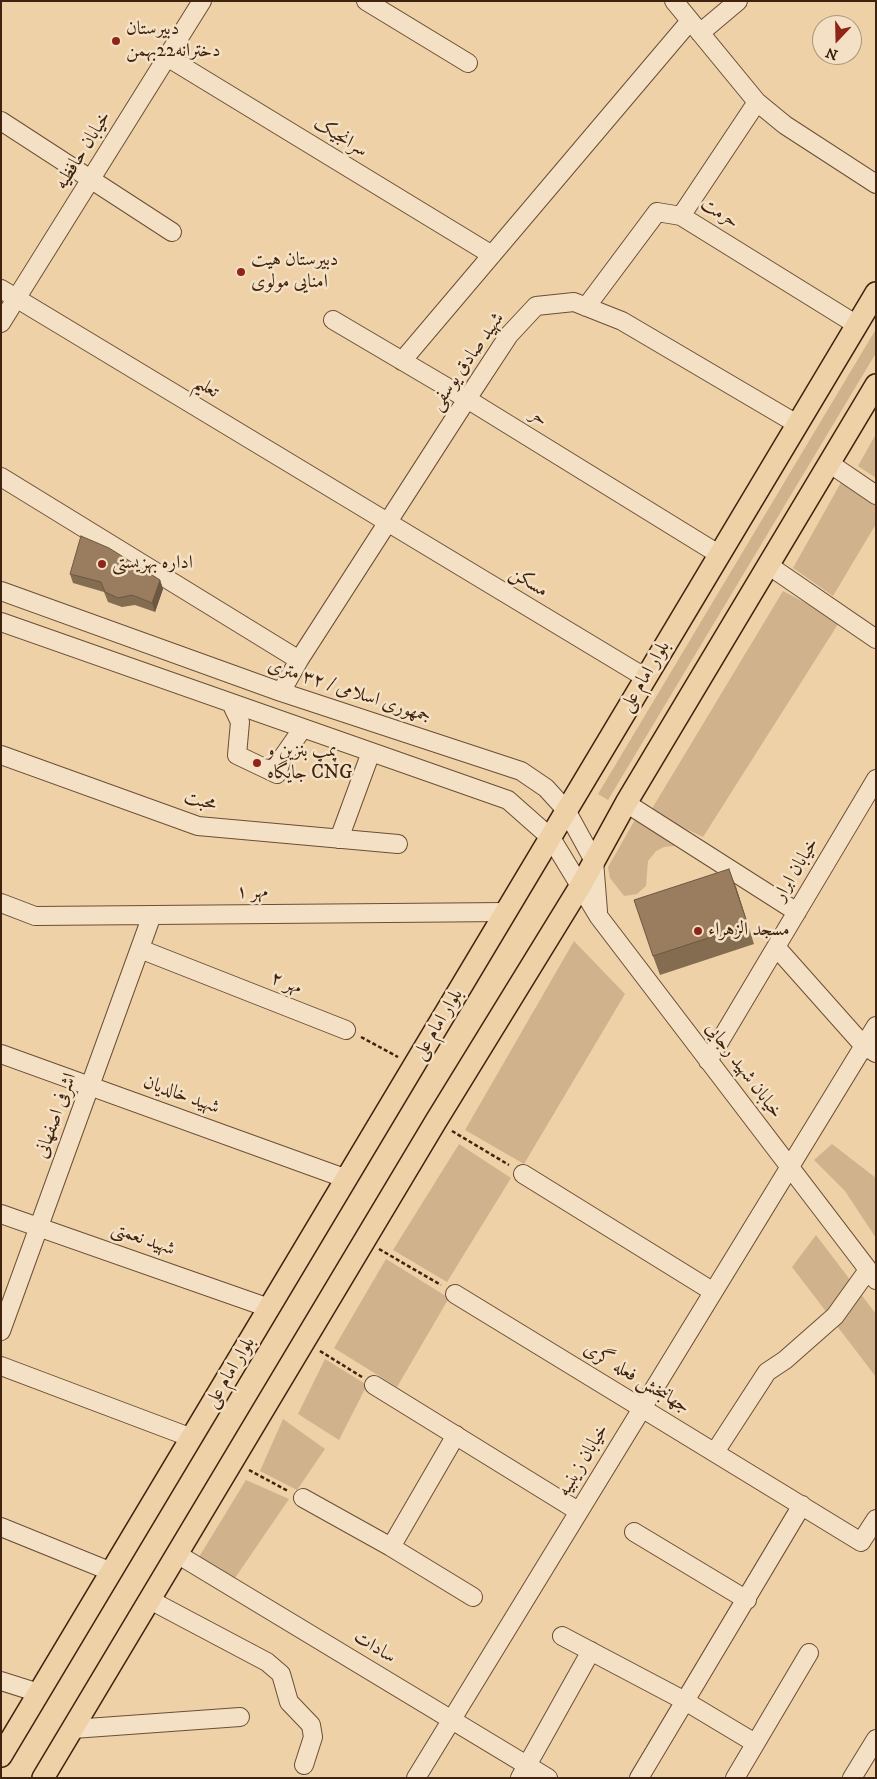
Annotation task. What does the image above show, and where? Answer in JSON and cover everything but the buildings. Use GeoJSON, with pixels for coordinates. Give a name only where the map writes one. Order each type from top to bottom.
{"type":"FeatureCollection","features":[{"type":"Feature","properties":{"kind":"main road","name":"بلوار امام علی"},"geometry":{"type":"LineString","coordinates":[[1,1756],[876,293]]}},
{"type":"Feature","properties":{"kind":"main road"},"geometry":{"type":"LineString","coordinates":[[43,1778],[364,1240],[581,885],[626,803],[876,385]]}},
{"type":"Feature","properties":{"kind":"street","name":"خیابان حافظیه"},"geometry":{"type":"LineString","coordinates":[[1,323],[202,1]]}},
{"type":"Feature","properties":{"kind":"street"},"geometry":{"type":"LineString","coordinates":[[366,1],[468,63]]}},
{"type":"Feature","properties":{"kind":"street"},"geometry":{"type":"LineString","coordinates":[[674,1],[757,102],[785,125],[876,184]]}},
{"type":"Feature","properties":{"kind":"street"},"geometry":{"type":"LineString","coordinates":[[402,361],[492,255],[695,27],[738,1]]}},
{"type":"Feature","properties":{"kind":"street","name":"سرانجیک"},"geometry":{"type":"LineString","coordinates":[[167,58],[492,255]]}},
{"type":"Feature","properties":{"kind":"street"},"geometry":{"type":"LineString","coordinates":[[681,216],[757,102]]}},
{"type":"Feature","properties":{"kind":"street"},"geometry":{"type":"LineString","coordinates":[[1,121],[172,232]]}},
{"type":"Feature","properties":{"kind":"street","name":"حرمت"},"geometry":{"type":"LineString","coordinates":[[586,307],[657,212],[681,216],[857,325]]}},
{"type":"Feature","properties":{"kind":"street","name":"تعلیم"},"geometry":{"type":"LineString","coordinates":[[1,289],[388,523]]}},
{"type":"Feature","properties":{"kind":"street","name":"شهید صادق یوسفی"},"geometry":{"type":"LineString","coordinates":[[281,692],[299,660],[466,399],[509,335],[536,306],[574,302],[622,321],[798,424]]}},
{"type":"Feature","properties":{"kind":"street","name":"حر"},"geometry":{"type":"LineString","coordinates":[[333,320],[720,554]]}},
{"type":"Feature","properties":{"kind":"street"},"geometry":{"type":"LineString","coordinates":[[829,463],[876,495]]}},
{"type":"Feature","properties":{"kind":"street"},"geometry":{"type":"LineString","coordinates":[[1,477],[299,660]]}},
{"type":"Feature","properties":{"kind":"street","name":"مسکن"},"geometry":{"type":"LineString","coordinates":[[388,523],[646,678]]}},
{"type":"Feature","properties":{"kind":"street"},"geometry":{"type":"LineString","coordinates":[[768,565],[876,639]]}},
{"type":"Feature","properties":{"kind":"street","name":"جمهوری اسلامی / ۳۲ متری"},"geometry":{"type":"LineString","coordinates":[[1,591],[281,692],[521,771],[546,788],[566,810],[594,861],[598,917]]}},
{"type":"Feature","properties":{"kind":"street"},"geometry":{"type":"LineString","coordinates":[[1,622],[508,800],[550,838]]}},
{"type":"Feature","properties":{"kind":"street"},"geometry":{"type":"LineString","coordinates":[[231,703],[240,722],[237,755],[278,774],[282,758],[303,728]]}},
{"type":"Feature","properties":{"kind":"street"},"geometry":{"type":"LineString","coordinates":[[339,840],[371,752]]}},
{"type":"Feature","properties":{"kind":"street","name":"محبت"},"geometry":{"type":"LineString","coordinates":[[1,755],[198,826],[398,844]]}},
{"type":"Feature","properties":{"kind":"street","name":"خیابان ابرار"},"geometry":{"type":"LineString","coordinates":[[708,1061],[876,779]]}},
{"type":"Feature","properties":{"kind":"street"},"geometry":{"type":"LineString","coordinates":[[626,803],[797,912]]}},
{"type":"Feature","properties":{"kind":"street","name":"خیابان شهید رجایی"},"geometry":{"type":"LineString","coordinates":[[550,838],[581,885],[598,917],[872,1275]]}},
{"type":"Feature","properties":{"kind":"street","name":"مهر ۱"},"geometry":{"type":"LineString","coordinates":[[1,903],[35,916],[506,912]]}},
{"type":"Feature","properties":{"kind":"street","name":"اشرفی اصفهانی"},"geometry":{"type":"LineString","coordinates":[[1,1331],[152,915]]}},
{"type":"Feature","properties":{"kind":"street"},"geometry":{"type":"LineString","coordinates":[[776,947],[870,1050]]}},
{"type":"Feature","properties":{"kind":"street","name":"مهر ۲"},"geometry":{"type":"LineString","coordinates":[[140,949],[346,1030]]}},
{"type":"Feature","properties":{"kind":"street","name":"خیابان زینبیه"},"geometry":{"type":"LineString","coordinates":[[416,1778],[788,1166],[870,1050],[876,1026]]}},
{"type":"Feature","properties":{"kind":"street","name":"شهید خالدیان"},"geometry":{"type":"LineString","coordinates":[[1,1054],[347,1179]]}},
{"type":"Feature","properties":{"kind":"street"},"geometry":{"type":"LineString","coordinates":[[523,1174],[712,1292]]}},
{"type":"Feature","properties":{"kind":"street","name":"شهید نعمتی"},"geometry":{"type":"LineString","coordinates":[[1,1214],[269,1308]]}},
{"type":"Feature","properties":{"kind":"street"},"geometry":{"type":"LineString","coordinates":[[715,1452],[767,1372],[785,1360],[835,1316],[872,1275]]}},
{"type":"Feature","properties":{"kind":"street","name":"جهانبخش فعله گری"},"geometry":{"type":"LineString","coordinates":[[455,1294],[861,1542],[876,1520]]}},
{"type":"Feature","properties":{"kind":"street"},"geometry":{"type":"LineString","coordinates":[[1,1366],[192,1438]]}},
{"type":"Feature","properties":{"kind":"street"},"geometry":{"type":"LineString","coordinates":[[374,1385],[578,1511]]}},
{"type":"Feature","properties":{"kind":"street"},"geometry":{"type":"LineString","coordinates":[[391,1547],[456,1435]]}},
{"type":"Feature","properties":{"kind":"street"},"geometry":{"type":"LineString","coordinates":[[303,1498],[391,1547],[473,1597]]}},
{"type":"Feature","properties":{"kind":"street"},"geometry":{"type":"LineString","coordinates":[[639,1778],[802,1506]]}},
{"type":"Feature","properties":{"kind":"street"},"geometry":{"type":"LineString","coordinates":[[1,1526],[112,1572]]}},
{"type":"Feature","properties":{"kind":"street"},"geometry":{"type":"LineString","coordinates":[[634,1532],[747,1600]]}},
{"type":"Feature","properties":{"kind":"street","name":"سادات"},"geometry":{"type":"LineString","coordinates":[[177,1554],[452,1719],[524,1772],[548,1778]]}},
{"type":"Feature","properties":{"kind":"street"},"geometry":{"type":"LineString","coordinates":[[150,1600],[267,1662],[281,1674],[289,1702],[311,1725],[313,1737],[304,1765]]}},
{"type":"Feature","properties":{"kind":"street"},"geometry":{"type":"LineString","coordinates":[[562,1636],[685,1701],[755,1743]]}},
{"type":"Feature","properties":{"kind":"street"},"geometry":{"type":"LineString","coordinates":[[524,1772],[591,1652]]}},
{"type":"Feature","properties":{"kind":"street"},"geometry":{"type":"LineString","coordinates":[[735,1778],[809,1653]]}},
{"type":"Feature","properties":{"kind":"street"},"geometry":{"type":"LineString","coordinates":[[1,1682],[39,1693]]}},
{"type":"Feature","properties":{"kind":"street"},"geometry":{"type":"LineString","coordinates":[[73,1729],[240,1717]]}},
{"type":"Feature","properties":{"kind":"street"},"geometry":{"type":"LineString","coordinates":[[852,1778],[876,1739]]}},
{"type":"Feature","properties":{"kind":"path"},"geometry":{"type":"LineString","coordinates":[[346,1030],[415,1065]]}},
{"type":"Feature","properties":{"kind":"path"},"geometry":{"type":"LineString","coordinates":[[436,1121],[523,1174]]}},
{"type":"Feature","properties":{"kind":"path"},"geometry":{"type":"LineString","coordinates":[[364,1240],[455,1294]]}},
{"type":"Feature","properties":{"kind":"path"},"geometry":{"type":"LineString","coordinates":[[304,1341],[374,1385]]}},
{"type":"Feature","properties":{"kind":"path"},"geometry":{"type":"LineString","coordinates":[[232,1461],[303,1498]]}},
{"type":"Feature","properties":{"kind":"shaded area"},"geometry":{"type":"Polygon","coordinates":[[[876,329],[876,353],[608,800],[598,794],[876,329]]]}},
{"type":"Feature","properties":{"kind":"shaded area"},"geometry":{"type":"Polygon","coordinates":[[[876,434],[876,478],[858,466],[876,434]]]}},
{"type":"Feature","properties":{"kind":"shaded area"},"geometry":{"type":"Polygon","coordinates":[[[844,477],[876,500],[876,524],[833,596],[793,568],[844,477]]]}},
{"type":"Feature","properties":{"kind":"shaded area"},"geometry":{"type":"Polygon","coordinates":[[[783,591],[840,621],[703,837],[650,812],[783,591]]]}},
{"type":"Feature","properties":{"kind":"shaded area"},"geometry":{"type":"Polygon","coordinates":[[[636,818],[683,845],[664,847],[656,851],[648,861],[646,886],[637,894],[624,896],[610,878],[608,867],[636,818]]]}},
{"type":"Feature","properties":{"kind":"shaded area"},"geometry":{"type":"Polygon","coordinates":[[[574,941],[625,994],[524,1164],[465,1130],[574,941]]]}},
{"type":"Feature","properties":{"kind":"shaded area"},"geometry":{"type":"Polygon","coordinates":[[[459,1144],[511,1178],[447,1282],[393,1250],[459,1144]]]}},
{"type":"Feature","properties":{"kind":"shaded area"},"geometry":{"type":"Polygon","coordinates":[[[832,1144],[876,1178],[876,1238],[845,1191],[814,1160],[832,1144]]]}},
{"type":"Feature","properties":{"kind":"shaded area"},"geometry":{"type":"Polygon","coordinates":[[[816,1235],[876,1314],[876,1377],[792,1267],[816,1235]]]}},
{"type":"Feature","properties":{"kind":"shaded area"},"geometry":{"type":"Polygon","coordinates":[[[386,1259],[449,1298],[397,1387],[334,1348],[386,1259]]]}},
{"type":"Feature","properties":{"kind":"shaded area"},"geometry":{"type":"Polygon","coordinates":[[[325,1359],[367,1385],[339,1440],[298,1414],[325,1359]]]}},
{"type":"Feature","properties":{"kind":"shaded area"},"geometry":{"type":"Polygon","coordinates":[[[283,1419],[325,1449],[297,1490],[260,1471],[283,1419]]]}},
{"type":"Feature","properties":{"kind":"shaded area"},"geometry":{"type":"Polygon","coordinates":[[[246,1480],[289,1499],[235,1578],[199,1557],[246,1480]]]}},
{"type":"Feature","properties":{"kind":"place","name":"دبیرستان دخترانه22بهمن"},"geometry":{"type":"Point","coordinates":[116,41]}},
{"type":"Feature","properties":{"kind":"place","name":"دبیرستان هیت امنایی مولوی"},"geometry":{"type":"Point","coordinates":[241,272]}},
{"type":"Feature","properties":{"kind":"place","name":"اداره بهزیستی"},"geometry":{"type":"Point","coordinates":[102,564]}},
{"type":"Feature","properties":{"kind":"place","name":"پمپ بنزین و جایگاه CNG"},"geometry":{"type":"Point","coordinates":[257,763]}},
{"type":"Feature","properties":{"kind":"place","name":"مسجد الزهراء"},"geometry":{"type":"Point","coordinates":[698,931]}}]}
